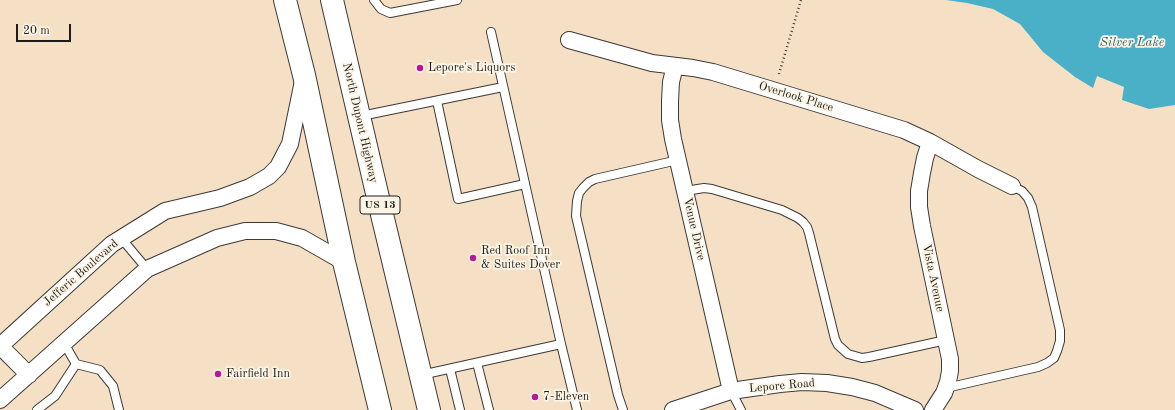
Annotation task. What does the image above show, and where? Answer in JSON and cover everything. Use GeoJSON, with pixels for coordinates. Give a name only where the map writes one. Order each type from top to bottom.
{"type":"FeatureCollection","features":[{"type":"Feature","properties":{"kind":"highway"},"geometry":{"type":"LineString","coordinates":[[285,0],[304,75],[344,262],[380,405]]}},
{"type":"Feature","properties":{"kind":"highway"},"geometry":{"type":"LineString","coordinates":[[317,0],[327,44],[348,72]]}},
{"type":"Feature","properties":{"kind":"highway","name":"North Dupont Highway"},"geometry":{"type":"LineString","coordinates":[[332,0],[429,410]]}},
{"type":"Feature","properties":{"kind":"street","name":"Overlook Place"},"geometry":{"type":"LineString","coordinates":[[569,40],[652,63],[713,72],[904,130],[930,142],[1012,186]]}},
{"type":"Feature","properties":{"kind":"street","name":"Venue Drive"},"geometry":{"type":"LineString","coordinates":[[674,66],[671,82],[670,120],[731,391]]}},
{"type":"Feature","properties":{"kind":"street","name":"Jefferic Boulevard"},"geometry":{"type":"LineString","coordinates":[[29,374],[0,346],[112,244],[165,211],[220,198],[250,187],[269,176],[278,167],[290,144],[304,75]]}},
{"type":"Feature","properties":{"kind":"street","name":"Vista Avenue"},"geometry":{"type":"LineString","coordinates":[[930,142],[919,191],[919,207],[950,359],[948,382],[933,410]]}},
{"type":"Feature","properties":{"kind":"street"},"geometry":{"type":"LineString","coordinates":[[0,400],[147,269],[217,238],[245,231],[276,231],[302,238],[344,262]]}},
{"type":"Feature","properties":{"kind":"street","name":"Lepore Road"},"geometry":{"type":"LineString","coordinates":[[673,410],[731,391],[802,382],[827,382],[852,387],[875,393],[915,410]]}},
{"type":"Feature","properties":{"kind":"lane"},"geometry":{"type":"LineString","coordinates":[[374,0],[381,9],[390,13],[457,0]]}},
{"type":"Feature","properties":{"kind":"lane"},"geometry":{"type":"LineString","coordinates":[[491,32],[577,410]]}},
{"type":"Feature","properties":{"kind":"lane"},"geometry":{"type":"LineString","coordinates":[[359,117],[503,87]]}},
{"type":"Feature","properties":{"kind":"lane"},"geometry":{"type":"LineString","coordinates":[[437,101],[458,199],[525,184]]}},
{"type":"Feature","properties":{"kind":"lane"},"geometry":{"type":"LineString","coordinates":[[623,410],[618,395],[576,216],[576,201],[579,193],[589,182],[595,179],[678,160]]}},
{"type":"Feature","properties":{"kind":"lane"},"geometry":{"type":"LineString","coordinates":[[946,388],[1038,367],[1054,358],[1057,351],[1060,341],[1060,330],[1032,207],[1028,198],[1022,191],[1012,186]]}},
{"type":"Feature","properties":{"kind":"lane"},"geometry":{"type":"LineString","coordinates":[[685,191],[704,188],[712,189],[782,210],[804,222],[809,233],[835,339],[838,345],[848,354],[862,358],[869,358],[946,340]]}},
{"type":"Feature","properties":{"kind":"lane"},"geometry":{"type":"LineString","coordinates":[[121,238],[147,269]]}},
{"type":"Feature","properties":{"kind":"lane"},"geometry":{"type":"LineString","coordinates":[[64,343],[76,364],[100,370],[113,386],[119,410]]}},
{"type":"Feature","properties":{"kind":"lane"},"geometry":{"type":"LineString","coordinates":[[421,375],[561,344]]}},
{"type":"Feature","properties":{"kind":"lane"},"geometry":{"type":"LineString","coordinates":[[477,363],[489,410]]}},
{"type":"Feature","properties":{"kind":"lane"},"geometry":{"type":"LineString","coordinates":[[37,410],[55,396],[76,364]]}},
{"type":"Feature","properties":{"kind":"lane"},"geometry":{"type":"LineString","coordinates":[[450,369],[460,410]]}},
{"type":"Feature","properties":{"kind":"lane"},"geometry":{"type":"LineString","coordinates":[[731,391],[741,410]]}},
{"type":"Feature","properties":{"kind":"path"},"geometry":{"type":"LineString","coordinates":[[779,74],[800,0]]}},
{"type":"Feature","properties":{"kind":"water","name":"Silver Lake"},"geometry":{"type":"Polygon","coordinates":[[[946,0],[1175,0],[1175,105],[1149,109],[1122,100],[1124,87],[1097,76],[1093,88],[1075,77],[1043,52],[1020,24],[993,9],[946,0]]]}},
{"type":"Feature","properties":{"kind":"place","name":"Lepore's Liquors"},"geometry":{"type":"Point","coordinates":[420,68]}},
{"type":"Feature","properties":{"kind":"place","name":"Red Roof Inn & Suites Dover"},"geometry":{"type":"Point","coordinates":[473,258]}},
{"type":"Feature","properties":{"kind":"place","name":"Fairfield Inn"},"geometry":{"type":"Point","coordinates":[218,374]}},
{"type":"Feature","properties":{"kind":"place","name":"7-Eleven"},"geometry":{"type":"Point","coordinates":[535,397]}}]}
